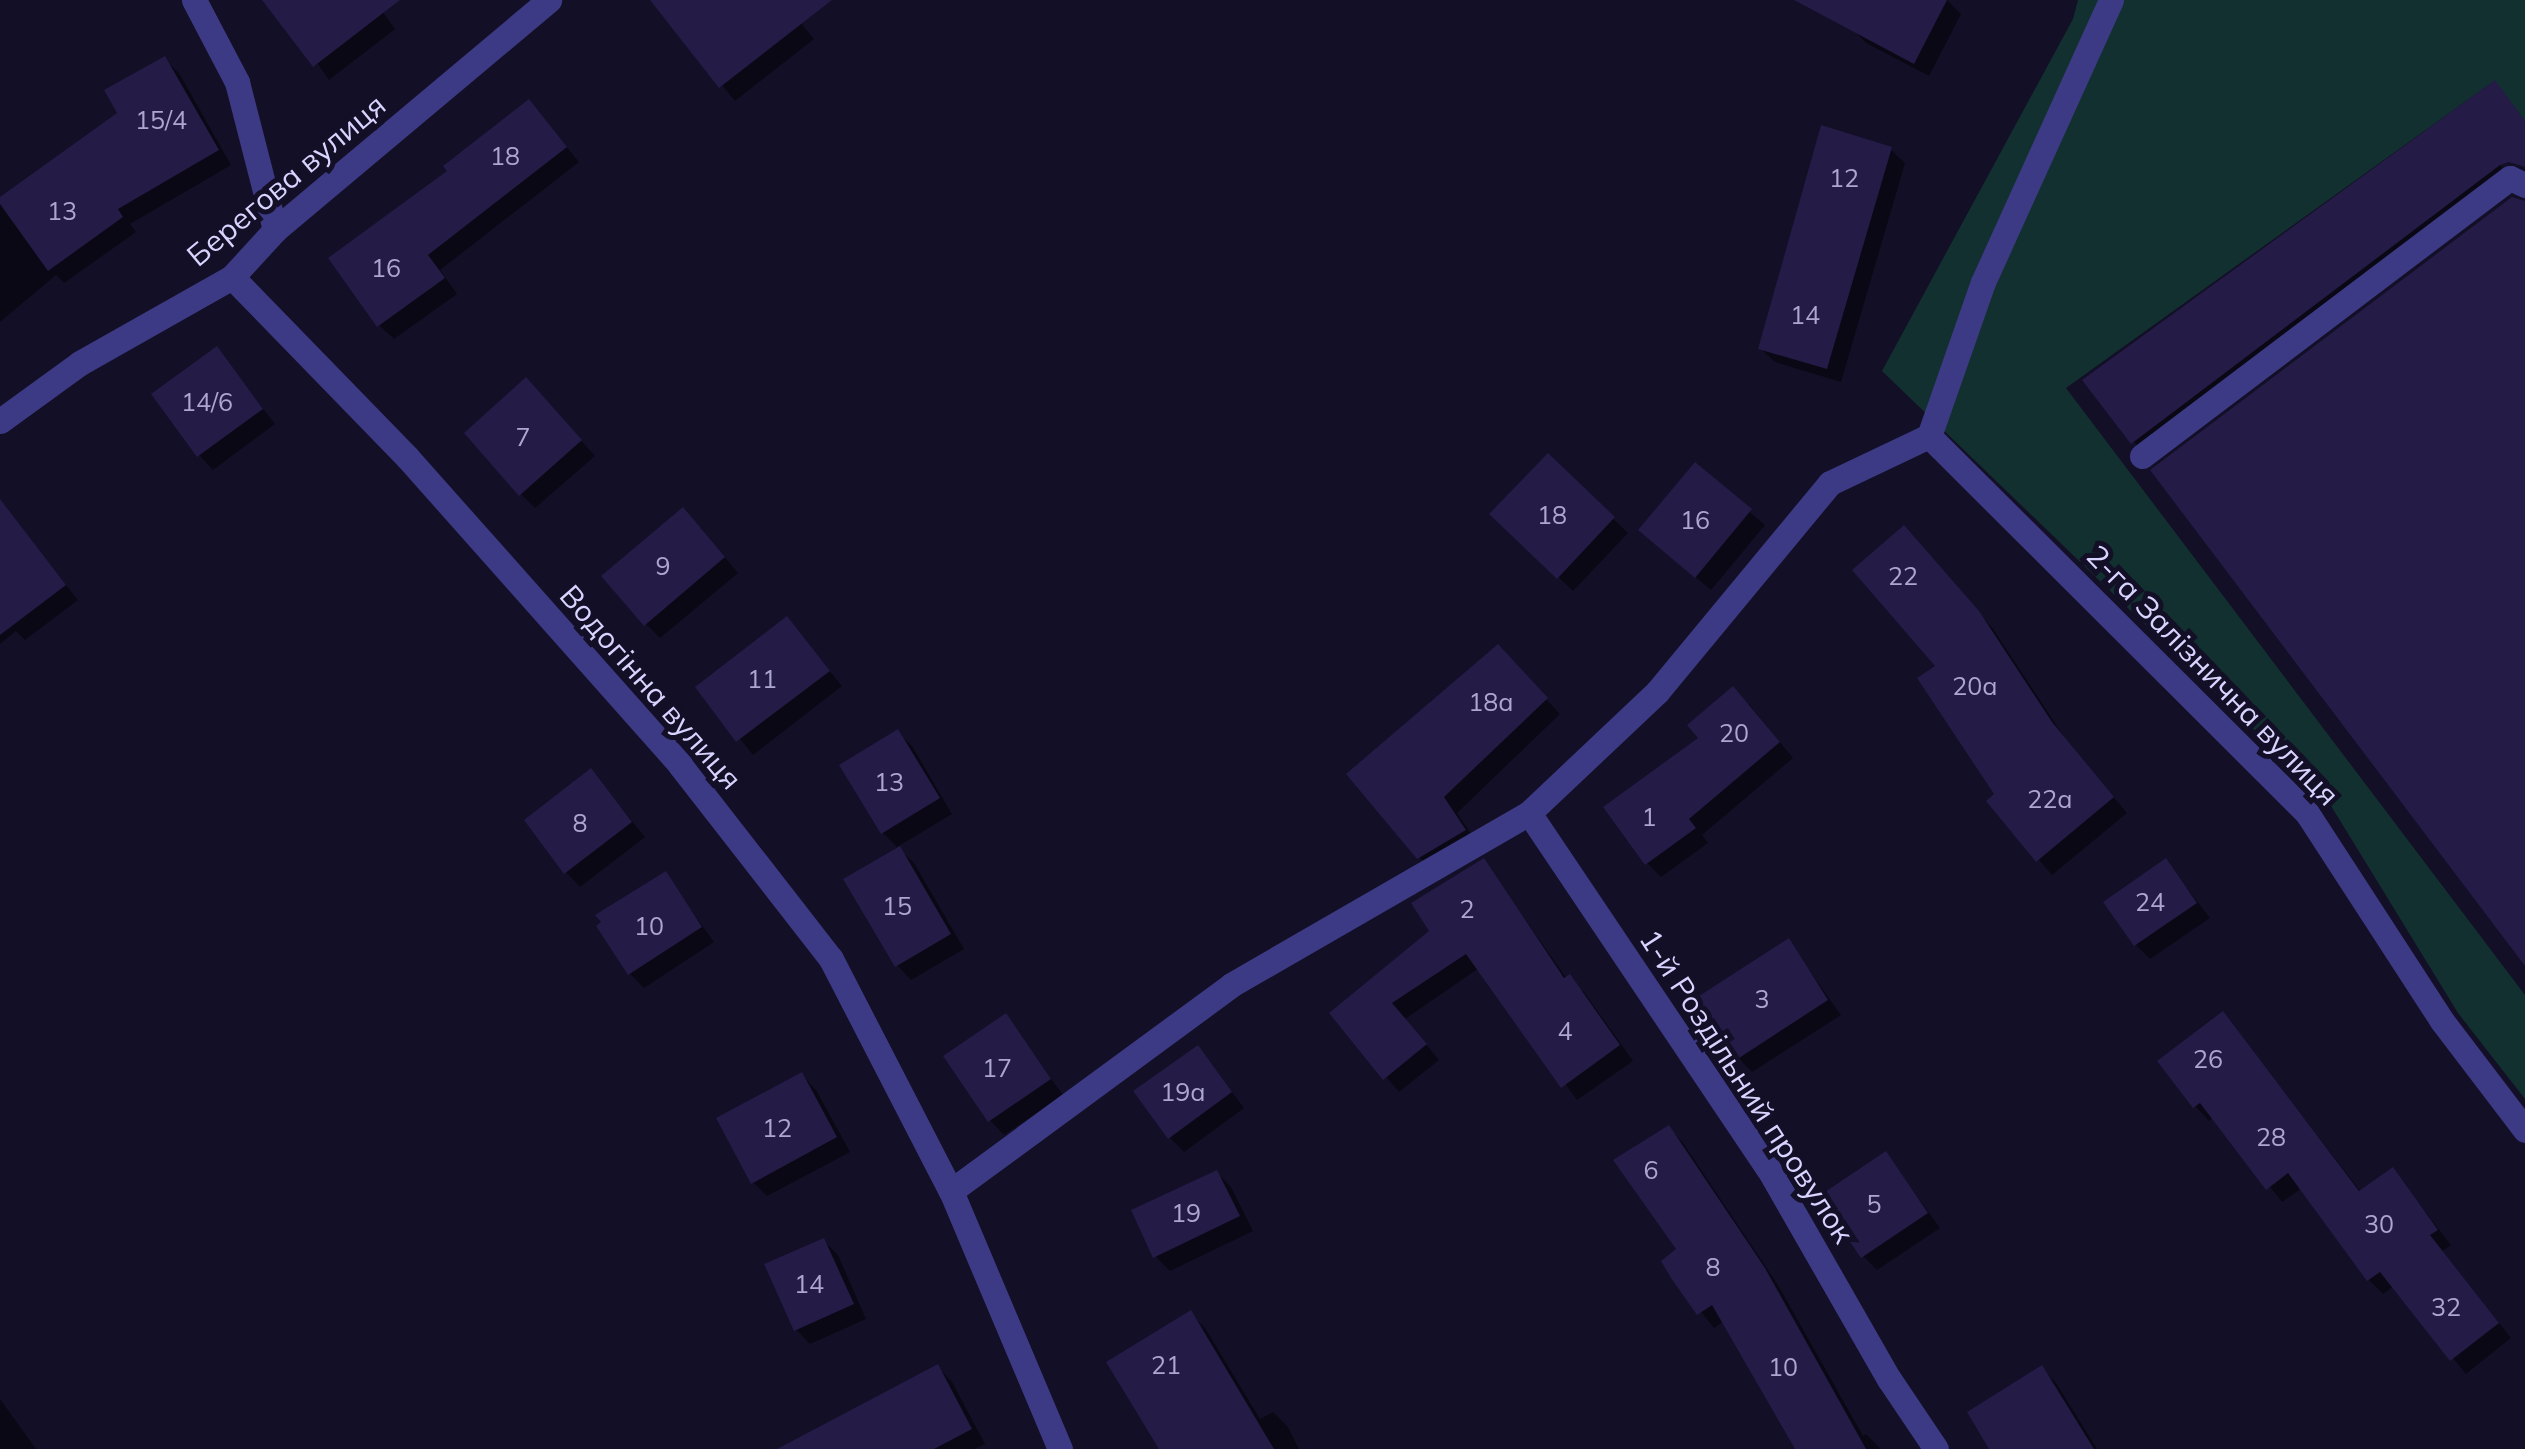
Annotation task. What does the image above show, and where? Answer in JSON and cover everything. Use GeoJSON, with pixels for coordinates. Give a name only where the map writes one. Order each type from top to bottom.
{"type":"FeatureCollection","features":[{"type":"Feature","properties":{"kind":"street"},"geometry":{"type":"LineString","coordinates":[[194,0],[237,82],[275,230]]}},
{"type":"Feature","properties":{"kind":"street","name":"Берегова вулиця"},"geometry":{"type":"LineString","coordinates":[[0,421],[80,363],[232,276],[275,230],[549,0]]}},
{"type":"Feature","properties":{"kind":"street"},"geometry":{"type":"LineString","coordinates":[[951,1191],[1231,984],[1529,813],[1657,692],[1830,483],[1930,436],[1983,282],[2111,0]]}},
{"type":"Feature","properties":{"kind":"street"},"geometry":{"type":"LineString","coordinates":[[2142,456],[2510,178],[2525,185]]}},
{"type":"Feature","properties":{"kind":"street","name":"Водогінна вулиця"},"geometry":{"type":"LineString","coordinates":[[232,276],[408,457],[680,765],[831,959],[951,1191],[1060,1449]]}},
{"type":"Feature","properties":{"kind":"street","name":"2-га Залізнична вулиця"},"geometry":{"type":"LineString","coordinates":[[1930,436],[2306,813],[2442,1021],[2525,1130]]}},
{"type":"Feature","properties":{"kind":"street","name":"1-й Роздільний провулок"},"geometry":{"type":"LineString","coordinates":[[1529,813],[1768,1168],[1889,1379],[1936,1449]]}},
{"type":"Feature","properties":{"kind":"green space"},"geometry":{"type":"Polygon","coordinates":[[[2078,0],[2525,0],[2525,121],[2494,81],[2066,388],[2525,995],[2525,1099],[2458,1013],[2328,801],[1882,371],[2073,19],[2078,0]]]}},
{"type":"Feature","properties":{"kind":"building"},"geometry":{"type":"Polygon","coordinates":[[[262,0],[400,0],[313,67],[262,0]]]}},
{"type":"Feature","properties":{"kind":"building"},"geometry":{"type":"Polygon","coordinates":[[[650,0],[832,0],[719,88],[650,0]]]}},
{"type":"Feature","properties":{"kind":"building"},"geometry":{"type":"Polygon","coordinates":[[[1794,0],[1947,0],[1914,64],[1794,0]]]}},
{"type":"Feature","properties":{"kind":"building"},"geometry":{"type":"Polygon","coordinates":[[[165,56],[219,150],[118,209],[123,217],[48,271],[0,204],[0,197],[117,113],[104,90],[165,56]]]}},
{"type":"Feature","properties":{"kind":"building"},"geometry":{"type":"Polygon","coordinates":[[[2495,80],[2525,121],[2525,167],[2509,162],[2500,165],[2131,444],[2082,380],[2495,80]]]}},
{"type":"Feature","properties":{"kind":"building"},"geometry":{"type":"Polygon","coordinates":[[[529,99],[567,147],[428,255],[445,278],[377,327],[328,258],[447,171],[443,166],[529,99]]]}},
{"type":"Feature","properties":{"kind":"building"},"geometry":{"type":"Polygon","coordinates":[[[1821,125],[1892,147],[1827,369],[1758,349],[1821,125]]]}},
{"type":"Feature","properties":{"kind":"building"},"geometry":{"type":"Polygon","coordinates":[[[2512,197],[2525,201],[2525,966],[2150,470],[2512,197]]]}},
{"type":"Feature","properties":{"kind":"building"},"geometry":{"type":"Polygon","coordinates":[[[217,346],[263,409],[197,457],[151,394],[217,346]]]}},
{"type":"Feature","properties":{"kind":"building"},"geometry":{"type":"Polygon","coordinates":[[[526,377],[582,440],[519,496],[464,433],[526,377]]]}},
{"type":"Feature","properties":{"kind":"building"},"geometry":{"type":"Polygon","coordinates":[[[1548,453],[1615,517],[1557,579],[1489,514],[1548,453]]]}},
{"type":"Feature","properties":{"kind":"building"},"geometry":{"type":"Polygon","coordinates":[[[1695,462],[1752,509],[1695,578],[1638,530],[1695,462]]]}},
{"type":"Feature","properties":{"kind":"building"},"geometry":{"type":"Polygon","coordinates":[[[0,499],[66,585],[0,635],[0,499]]]}},
{"type":"Feature","properties":{"kind":"building"},"geometry":{"type":"Polygon","coordinates":[[[683,507],[725,557],[644,626],[601,576],[683,507]]]}},
{"type":"Feature","properties":{"kind":"building"},"geometry":{"type":"Polygon","coordinates":[[[1904,525],[1979,611],[2052,722],[2114,797],[2036,862],[1986,801],[1994,794],[1917,678],[1935,666],[1852,570],[1904,525]]]}},
{"type":"Feature","properties":{"kind":"building"},"geometry":{"type":"Polygon","coordinates":[[[787,616],[830,671],[736,742],[695,687],[787,616]]]}},
{"type":"Feature","properties":{"kind":"building"},"geometry":{"type":"Polygon","coordinates":[[[1498,644],[1548,698],[1444,797],[1466,830],[1417,859],[1346,774],[1498,644]]]}},
{"type":"Feature","properties":{"kind":"building"},"geometry":{"type":"Polygon","coordinates":[[[1733,686],[1780,742],[1689,819],[1696,828],[1645,865],[1603,807],[1698,738],[1687,725],[1733,686]]]}},
{"type":"Feature","properties":{"kind":"building"},"geometry":{"type":"Polygon","coordinates":[[[898,729],[940,798],[881,834],[839,765],[898,729]]]}},
{"type":"Feature","properties":{"kind":"building"},"geometry":{"type":"Polygon","coordinates":[[[591,768],[632,822],[564,874],[524,820],[591,768]]]}},
{"type":"Feature","properties":{"kind":"building"},"geometry":{"type":"Polygon","coordinates":[[[900,846],[951,934],[895,967],[843,879],[900,846]]]}},
{"type":"Feature","properties":{"kind":"building"},"geometry":{"type":"Polygon","coordinates":[[[1484,858],[1564,978],[1570,974],[1620,1045],[1561,1088],[1466,954],[1392,1003],[1427,1044],[1383,1080],[1329,1013],[1429,931],[1411,903],[1484,858]]]}},
{"type":"Feature","properties":{"kind":"building"},"geometry":{"type":"Polygon","coordinates":[[[2166,858],[2197,903],[2134,946],[2103,902],[2166,858]]]}},
{"type":"Feature","properties":{"kind":"building"},"geometry":{"type":"Polygon","coordinates":[[[666,871],[702,927],[628,975],[596,926],[601,922],[595,915],[666,871]]]}},
{"type":"Feature","properties":{"kind":"building"},"geometry":{"type":"Polygon","coordinates":[[[1789,938],[1828,1000],[1736,1060],[1696,998],[1789,938]]]}},
{"type":"Feature","properties":{"kind":"building"},"geometry":{"type":"Polygon","coordinates":[[[2223,1011],[2359,1191],[2393,1167],[2438,1230],[2430,1235],[2499,1323],[2450,1361],[2380,1272],[2367,1281],[2288,1173],[2266,1190],[2200,1103],[2193,1108],[2157,1061],[2223,1011]]]}},
{"type":"Feature","properties":{"kind":"building"},"geometry":{"type":"Polygon","coordinates":[[[1006,1013],[1051,1079],[988,1122],[943,1056],[1006,1013]]]}},
{"type":"Feature","properties":{"kind":"building"},"geometry":{"type":"Polygon","coordinates":[[[1198,1045],[1232,1092],[1168,1139],[1133,1091],[1198,1045]]]}},
{"type":"Feature","properties":{"kind":"building"},"geometry":{"type":"Polygon","coordinates":[[[802,1072],[837,1137],[751,1184],[716,1118],[802,1072]]]}},
{"type":"Feature","properties":{"kind":"building"},"geometry":{"type":"Polygon","coordinates":[[[1669,1125],[1765,1268],[1866,1449],[1795,1449],[1712,1305],[1697,1315],[1671,1278],[1661,1261],[1676,1249],[1613,1160],[1669,1125]]]}},
{"type":"Feature","properties":{"kind":"building"},"geometry":{"type":"Polygon","coordinates":[[[1886,1151],[1928,1213],[1861,1258],[1819,1196],[1886,1151]]]}},
{"type":"Feature","properties":{"kind":"building"},"geometry":{"type":"Polygon","coordinates":[[[1217,1170],[1240,1216],[1153,1258],[1131,1210],[1217,1170]]]}},
{"type":"Feature","properties":{"kind":"building"},"geometry":{"type":"Polygon","coordinates":[[[824,1238],[854,1304],[794,1331],[764,1264],[824,1238]]]}},
{"type":"Feature","properties":{"kind":"building"},"geometry":{"type":"Polygon","coordinates":[[[1191,1310],[1274,1449],[1159,1449],[1106,1362],[1191,1310]]]}},
{"type":"Feature","properties":{"kind":"building"},"geometry":{"type":"Polygon","coordinates":[[[938,1364],[972,1429],[934,1449],[777,1449],[938,1364]]]}},
{"type":"Feature","properties":{"kind":"building"},"geometry":{"type":"Polygon","coordinates":[[[2042,1365],[2094,1449],[1989,1449],[1967,1412],[2042,1365]]]}}]}
